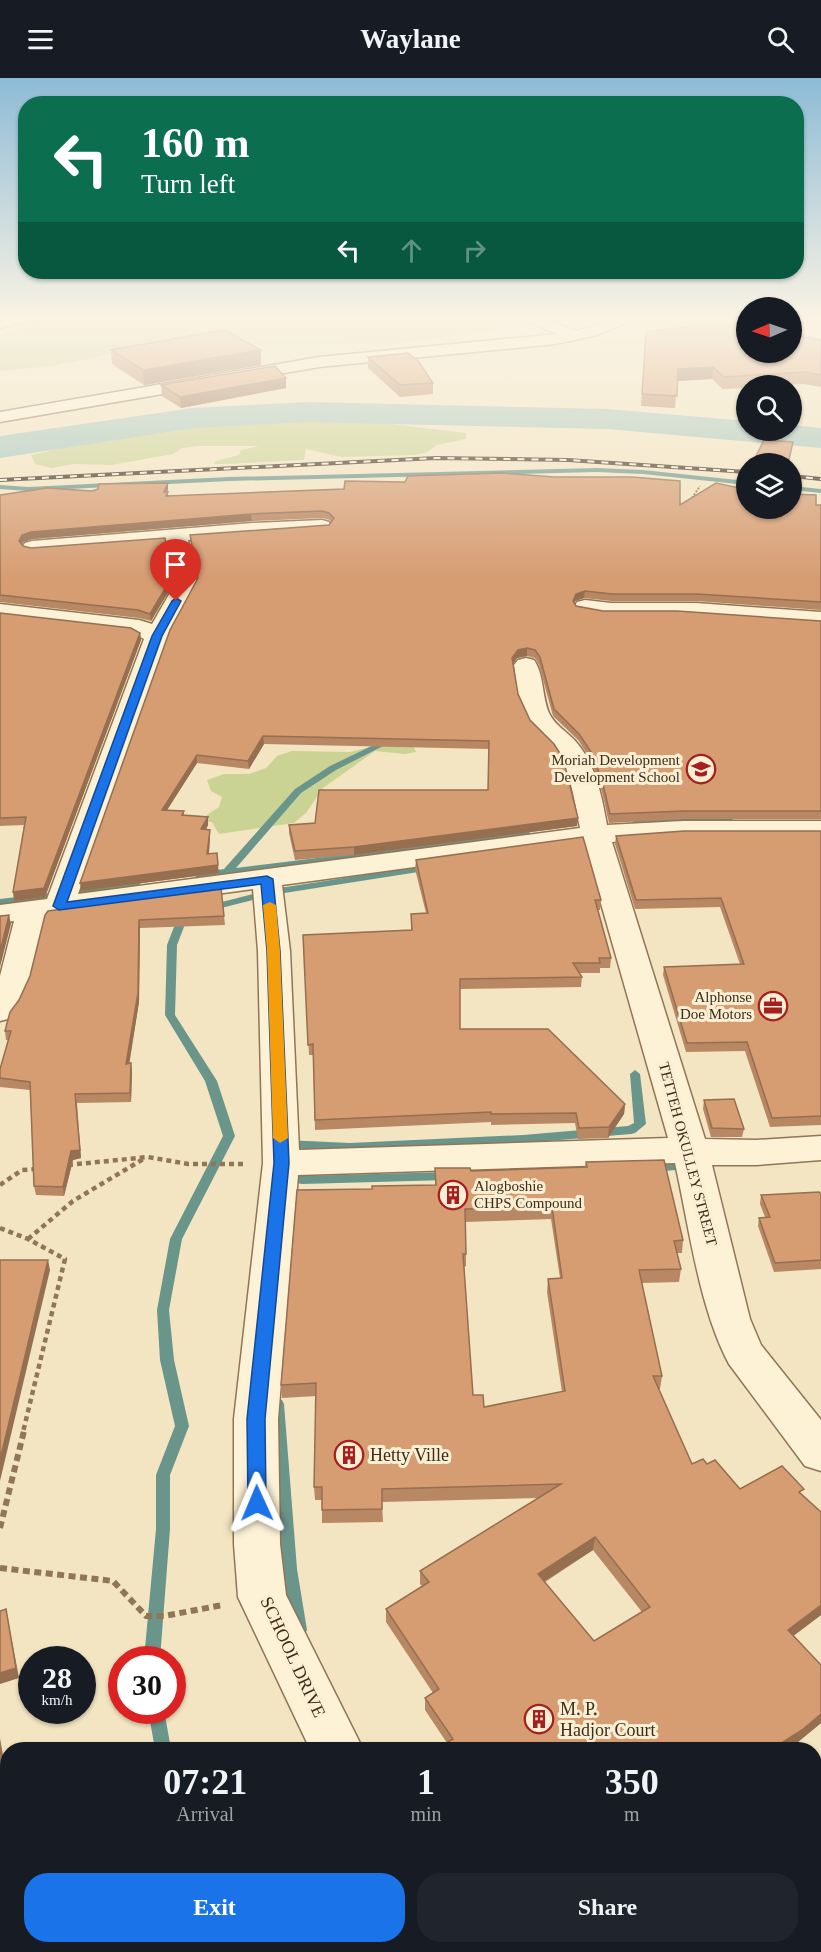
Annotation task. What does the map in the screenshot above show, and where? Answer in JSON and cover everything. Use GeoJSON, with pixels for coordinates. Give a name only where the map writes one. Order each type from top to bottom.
{"type":"FeatureCollection","features":[{"type":"Feature","properties":{"kind":"street"},"geometry":{"type":"LineString","coordinates":[[0,417],[79,403]]}},
{"type":"Feature","properties":{"kind":"street"},"geometry":{"type":"LineString","coordinates":[[32,547],[252,529],[322,526]]}},
{"type":"Feature","properties":{"kind":"street"},"geometry":{"type":"LineString","coordinates":[[0,1011],[20,967],[28,922],[48,908],[157,636],[186,584],[177,535]]}},
{"type":"Feature","properties":{"kind":"street"},"geometry":{"type":"LineString","coordinates":[[585,607],[600,610],[652,608],[732,612],[821,619]]}},
{"type":"Feature","properties":{"kind":"street"},"geometry":{"type":"LineString","coordinates":[[0,611],[124,625],[147,630],[157,636]]}},
{"type":"Feature","properties":{"kind":"street","name":"TETTEH OKULLEY STREET"},"geometry":{"type":"LineString","coordinates":[[526,666],[528,683],[538,717],[573,756],[589,802],[595,834],[690,1150],[730,1319],[744,1353],[821,1453]]}},
{"type":"Feature","properties":{"kind":"street"},"geometry":{"type":"LineString","coordinates":[[0,914],[595,834],[683,829],[821,829]]}},
{"type":"Feature","properties":{"kind":"street","name":"SCHOOL DRIVE"},"geometry":{"type":"LineString","coordinates":[[267,879],[274,951],[281,1163],[256,1419],[257,1545],[262,1597],[334,1742]]}},
{"type":"Feature","properties":{"kind":"street"},"geometry":{"type":"LineString","coordinates":[[281,1163],[690,1150],[745,1155],[821,1148]]}},
{"type":"Feature","properties":{"kind":"path"},"geometry":{"type":"LineString","coordinates":[[689,503],[700,486]]}},
{"type":"Feature","properties":{"kind":"path"},"geometry":{"type":"LineString","coordinates":[[28,1239],[73,1201],[148,1157]]}},
{"type":"Feature","properties":{"kind":"path"},"geometry":{"type":"LineString","coordinates":[[56,1167],[148,1157],[188,1164],[233,1164]]}},
{"type":"Feature","properties":{"kind":"path"},"geometry":{"type":"LineString","coordinates":[[0,1185],[22,1170],[45,1168]]}},
{"type":"Feature","properties":{"kind":"path"},"geometry":{"type":"LineString","coordinates":[[0,1228],[28,1239],[65,1259],[0,1528]]}},
{"type":"Feature","properties":{"kind":"path"},"geometry":{"type":"LineString","coordinates":[[0,1568],[113,1581],[146,1616],[164,1616],[262,1597]]}},
{"type":"Feature","properties":{"kind":"green space"},"geometry":{"type":"Polygon","coordinates":[[[289,421],[374,422],[466,433],[466,439],[437,445],[426,453],[414,455],[341,457],[306,449],[304,460],[224,464],[214,464],[216,461],[239,455],[241,450],[259,446],[198,446],[182,448],[173,454],[111,465],[74,464],[52,468],[35,464],[31,455],[136,431],[199,425],[289,421]]]}},
{"type":"Feature","properties":{"kind":"green space"},"geometry":{"type":"Polygon","coordinates":[[[409,737],[416,752],[404,754],[375,751],[323,788],[306,813],[294,823],[219,834],[212,822],[198,821],[219,807],[222,797],[211,791],[207,780],[224,774],[249,774],[266,768],[277,756],[292,751],[350,752],[409,737]]]}},
{"type":"Feature","properties":{"kind":"building"},"geometry":{"type":"Polygon","coordinates":[[[764,441],[793,442],[790,453],[758,453],[764,441]]]}},
{"type":"Feature","properties":{"kind":"building"},"geometry":{"type":"Polygon","coordinates":[[[502,473],[554,477],[632,477],[680,481],[680,505],[716,483],[736,487],[736,519],[802,519],[802,494],[816,495],[816,505],[821,505],[821,602],[697,594],[612,594],[585,591],[576,594],[573,601],[576,606],[603,611],[677,611],[821,621],[821,811],[684,811],[610,814],[592,753],[579,734],[554,709],[540,657],[535,650],[527,648],[518,650],[512,658],[518,694],[530,720],[554,744],[563,758],[578,818],[354,847],[295,851],[289,825],[315,823],[319,790],[488,790],[489,741],[263,736],[248,761],[197,755],[162,810],[184,811],[182,815],[208,817],[201,829],[210,830],[207,854],[217,853],[218,865],[80,883],[170,630],[198,578],[190,535],[329,525],[334,518],[322,511],[251,514],[31,532],[22,535],[19,541],[23,546],[31,548],[165,538],[172,577],[150,614],[138,610],[0,595],[0,495],[47,488],[92,491],[98,489],[99,484],[168,483],[164,492],[168,492],[166,496],[344,489],[345,481],[405,482],[408,476],[502,473]]]}},
{"type":"Feature","properties":{"kind":"building"},"geometry":{"type":"Polygon","coordinates":[[[0,613],[131,628],[140,633],[44,888],[13,892],[26,817],[0,818],[0,613]]]}},
{"type":"Feature","properties":{"kind":"building"},"geometry":{"type":"Polygon","coordinates":[[[684,831],[821,831],[821,1116],[772,1118],[747,1042],[687,1043],[664,967],[744,964],[721,898],[636,900],[616,836],[684,831]]]}},
{"type":"Feature","properties":{"kind":"building"},"geometry":{"type":"Polygon","coordinates":[[[583,837],[601,900],[595,900],[611,958],[599,958],[600,963],[573,963],[582,977],[460,979],[460,1029],[548,1029],[625,1104],[609,1127],[579,1128],[576,1113],[491,1114],[491,1112],[315,1120],[313,1044],[308,1045],[303,935],[412,930],[411,914],[428,913],[416,860],[583,837]]]}},
{"type":"Feature","properties":{"kind":"building"},"geometry":{"type":"Polygon","coordinates":[[[221,888],[224,916],[139,920],[138,993],[126,1064],[131,1063],[130,1093],[75,1094],[80,1150],[71,1151],[63,1187],[34,1186],[30,1082],[0,1078],[0,1069],[11,1031],[5,1031],[10,1012],[19,1000],[30,976],[45,915],[48,911],[221,888]]]}},
{"type":"Feature","properties":{"kind":"building"},"geometry":{"type":"Polygon","coordinates":[[[9,915],[0,952],[0,916],[9,915]]]}},
{"type":"Feature","properties":{"kind":"building"},"geometry":{"type":"Polygon","coordinates":[[[734,1099],[744,1129],[712,1128],[704,1100],[734,1099]]]}},
{"type":"Feature","properties":{"kind":"building"},"geometry":{"type":"Polygon","coordinates":[[[664,1160],[683,1240],[674,1241],[681,1269],[639,1270],[662,1376],[653,1376],[692,1464],[703,1459],[707,1464],[715,1460],[740,1489],[782,1466],[804,1489],[799,1492],[821,1512],[821,1605],[788,1630],[821,1665],[821,1714],[783,1742],[448,1742],[453,1739],[425,1698],[439,1689],[386,1609],[429,1582],[420,1571],[561,1484],[382,1489],[382,1509],[322,1510],[322,1487],[314,1487],[316,1383],[281,1385],[297,1190],[436,1185],[435,1168],[470,1168],[471,1171],[587,1167],[586,1162],[664,1160]],[[552,1207],[465,1209],[466,1254],[463,1254],[473,1395],[483,1395],[484,1407],[565,1391],[548,1279],[562,1278],[552,1207]],[[595,1537],[538,1574],[594,1641],[650,1607],[595,1537]]]}},
{"type":"Feature","properties":{"kind":"building"},"geometry":{"type":"Polygon","coordinates":[[[819,1192],[821,1194],[821,1260],[775,1263],[759,1218],[770,1217],[761,1195],[819,1192]]]}},
{"type":"Feature","properties":{"kind":"building"},"geometry":{"type":"Polygon","coordinates":[[[0,1260],[48,1260],[0,1460],[0,1260]]]}},
{"type":"Feature","properties":{"kind":"building"},"geometry":{"type":"Polygon","coordinates":[[[6,1609],[16,1668],[0,1673],[0,1611],[6,1609]]]}},
{"type":"Feature","properties":{"kind":"waterway"},"geometry":{"type":"LineString","coordinates":[[0,447],[193,418],[308,412],[607,419],[821,438]]}},
{"type":"Feature","properties":{"kind":"waterway"},"geometry":{"type":"LineString","coordinates":[[0,487],[28,489],[229,479],[597,470],[643,472],[736,482]]}},
{"type":"Feature","properties":{"kind":"waterway"},"geometry":{"type":"LineString","coordinates":[[802,489],[821,491]]}},
{"type":"Feature","properties":{"kind":"waterway"},"geometry":{"type":"LineString","coordinates":[[227,872],[298,791],[333,768],[386,741]]}},
{"type":"Feature","properties":{"kind":"waterway"},"geometry":{"type":"LineString","coordinates":[[634,824],[729,819]]}},
{"type":"Feature","properties":{"kind":"waterway"},"geometry":{"type":"LineString","coordinates":[[227,872],[529,835]]}},
{"type":"Feature","properties":{"kind":"waterway"},"geometry":{"type":"LineString","coordinates":[[274,896],[273,892],[428,868]]}},
{"type":"Feature","properties":{"kind":"waterway"},"geometry":{"type":"LineString","coordinates":[[199,875],[227,872]]}},
{"type":"Feature","properties":{"kind":"waterway"},"geometry":{"type":"LineString","coordinates":[[0,902],[108,889],[136,883]]}},
{"type":"Feature","properties":{"kind":"waterway"},"geometry":{"type":"LineString","coordinates":[[209,908],[267,894]]}},
{"type":"Feature","properties":{"kind":"waterway"},"geometry":{"type":"LineString","coordinates":[[153,1646],[163,1529],[163,1475],[182,1426],[167,1360],[163,1310],[176,1239],[229,1136],[211,1081],[170,1015],[172,945],[184,914]]}},
{"type":"Feature","properties":{"kind":"waterway"},"geometry":{"type":"LineString","coordinates":[[285,1144],[350,1147],[523,1139],[631,1130],[640,1124],[635,1074]]}},
{"type":"Feature","properties":{"kind":"waterway"},"geometry":{"type":"LineString","coordinates":[[653,1168],[672,1167]]}},
{"type":"Feature","properties":{"kind":"waterway"},"geometry":{"type":"LineString","coordinates":[[285,1177],[302,1180],[449,1176]]}},
{"type":"Feature","properties":{"kind":"waterway"},"geometry":{"type":"LineString","coordinates":[[277,1404],[289,1569],[299,1630]]}},
{"type":"Feature","properties":{"kind":"waterway"},"geometry":{"type":"LineString","coordinates":[[159,1724],[162,1742]]}},
{"type":"Feature","properties":{"kind":"railway"},"geometry":{"type":"LineString","coordinates":[[0,480],[436,458],[568,460],[736,471]]}},
{"type":"Feature","properties":{"kind":"railway"},"geometry":{"type":"LineString","coordinates":[[802,477],[821,479]]}},
{"type":"Feature","properties":{"kind":"slow traffic"},"geometry":{"type":"LineString","coordinates":[[270,905],[274,951],[280,1138]]}},
{"type":"Feature","properties":{"kind":"place","name":"Moriah Development Development School"},"geometry":{"type":"Point","coordinates":[701,769]}},
{"type":"Feature","properties":{"kind":"place","name":"Alphonse Doe Motors"},"geometry":{"type":"Point","coordinates":[773,1006]}},
{"type":"Feature","properties":{"kind":"place","name":"Alogboshie CHPS Compound"},"geometry":{"type":"Point","coordinates":[453,1195]}},
{"type":"Feature","properties":{"kind":"place","name":"Hetty Ville"},"geometry":{"type":"Point","coordinates":[349,1455]}},
{"type":"Feature","properties":{"kind":"place","name":"M. P. Hadjor Court"},"geometry":{"type":"Point","coordinates":[539,1719]}},
{"type":"Feature","properties":{"kind":"route"},"geometry":{"type":"LineString","coordinates":[[176,601],[157,636],[59,906],[267,879],[274,951],[281,1163],[256,1419],[257,1503]]}}]}
